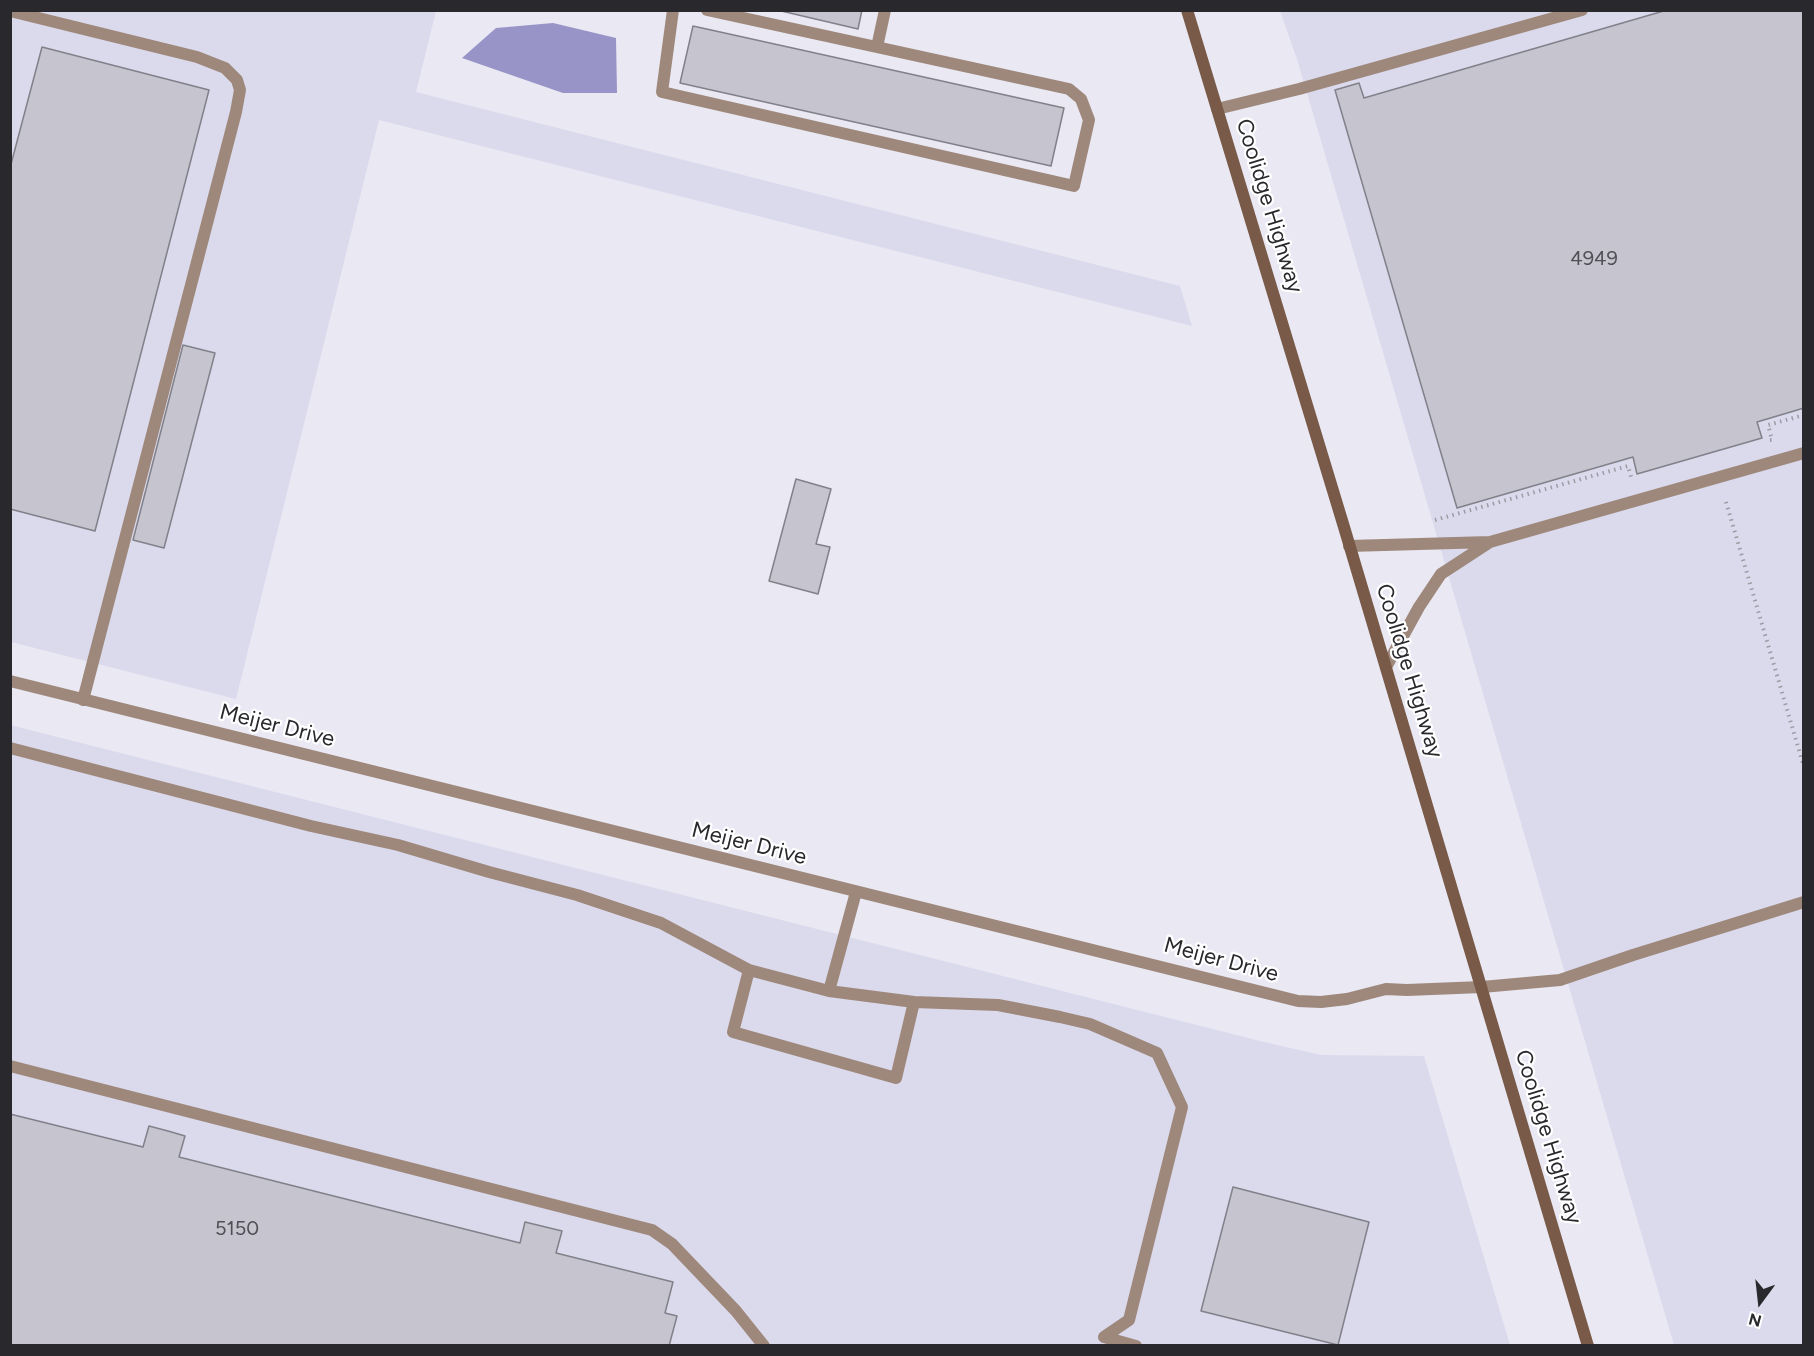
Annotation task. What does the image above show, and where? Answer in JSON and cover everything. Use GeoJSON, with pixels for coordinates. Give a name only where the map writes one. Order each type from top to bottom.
{"type":"FeatureCollection","features":[{"type":"Feature","properties":{"kind":"main road","name":"Coolidge Highway"},"geometry":{"type":"LineString","coordinates":[[1187,10],[1588,1346]]}},
{"type":"Feature","properties":{"kind":"street"},"geometry":{"type":"LineString","coordinates":[[673,10],[662,92],[1074,186],[1089,120],[1081,99],[1069,89],[707,10]]}},
{"type":"Feature","properties":{"kind":"street"},"geometry":{"type":"LineString","coordinates":[[877,48],[885,10]]}},
{"type":"Feature","properties":{"kind":"street"},"geometry":{"type":"LineString","coordinates":[[1217,109],[1299,89],[1582,10]]}},
{"type":"Feature","properties":{"kind":"street"},"geometry":{"type":"LineString","coordinates":[[10,11],[197,57],[225,68],[237,80],[240,90],[83,700]]}},
{"type":"Feature","properties":{"kind":"street"},"geometry":{"type":"LineString","coordinates":[[1349,546],[1490,542],[1803,453]]}},
{"type":"Feature","properties":{"kind":"street"},"geometry":{"type":"LineString","coordinates":[[1386,667],[1419,607],[1441,574],[1490,542]]}},
{"type":"Feature","properties":{"kind":"street","name":"Meijer Drive"},"geometry":{"type":"LineString","coordinates":[[10,681],[1298,1001],[1321,1002],[1347,999],[1386,989],[1482,987],[1560,980],[1803,902]]}},
{"type":"Feature","properties":{"kind":"street"},"geometry":{"type":"LineString","coordinates":[[10,748],[311,826],[398,845],[577,895],[661,923],[749,970],[829,992],[914,1002],[998,1005],[1090,1024],[1157,1053],[1182,1107],[1130,1320],[1104,1337],[1137,1346]]}},
{"type":"Feature","properties":{"kind":"street"},"geometry":{"type":"LineString","coordinates":[[829,992],[856,892]]}},
{"type":"Feature","properties":{"kind":"street"},"geometry":{"type":"LineString","coordinates":[[749,970],[733,1032],[896,1078],[914,1002]]}},
{"type":"Feature","properties":{"kind":"street"},"geometry":{"type":"LineString","coordinates":[[10,1066],[652,1230],[672,1244],[736,1311],[764,1346]]}},
{"type":"Feature","properties":{"kind":"path"},"geometry":{"type":"LineString","coordinates":[[1762,443],[1772,440],[1768,425],[1803,415]]}},
{"type":"Feature","properties":{"kind":"path"},"geometry":{"type":"LineString","coordinates":[[1426,523],[1628,466],[1633,482]]}},
{"type":"Feature","properties":{"kind":"path"},"geometry":{"type":"LineString","coordinates":[[1726,502],[1803,767]]}},
{"type":"Feature","properties":{"kind":"shaded area"},"geometry":{"type":"Polygon","coordinates":[[[10,11],[436,11],[416,92],[1180,286],[1192,326],[379,120],[236,699],[11,642],[10,11]]]}},
{"type":"Feature","properties":{"kind":"shaded area"},"geometry":{"type":"Polygon","coordinates":[[[1280,11],[1803,11],[1803,1345],[1674,1345],[1297,59],[1280,11]]]}},
{"type":"Feature","properties":{"kind":"shaded area"},"geometry":{"type":"Polygon","coordinates":[[[553,23],[616,38],[617,93],[563,93],[462,58],[496,28],[553,23]]]}},
{"type":"Feature","properties":{"kind":"shaded area"},"geometry":{"type":"Polygon","coordinates":[[[10,725],[1260,1041],[1321,1055],[1424,1056],[1510,1345],[11,1345],[10,725]]]}},
{"type":"Feature","properties":{"kind":"building"},"geometry":{"type":"Polygon","coordinates":[[[777,10],[862,10],[858,29],[777,10]]]}},
{"type":"Feature","properties":{"kind":"building"},"geometry":{"type":"Polygon","coordinates":[[[1667,10],[1804,10],[1804,408],[1757,422],[1762,438],[1637,474],[1633,457],[1457,508],[1335,90],[1359,83],[1364,98],[1667,10]]]}},
{"type":"Feature","properties":{"kind":"building"},"geometry":{"type":"Polygon","coordinates":[[[693,26],[1064,108],[1051,166],[680,83],[693,26]]]}},
{"type":"Feature","properties":{"kind":"building"},"geometry":{"type":"Polygon","coordinates":[[[42,47],[209,90],[95,531],[10,509],[10,168],[42,47]]]}},
{"type":"Feature","properties":{"kind":"building"},"geometry":{"type":"Polygon","coordinates":[[[183,345],[215,353],[164,548],[133,540],[183,345]]]}},
{"type":"Feature","properties":{"kind":"building"},"geometry":{"type":"Polygon","coordinates":[[[796,479],[831,489],[816,544],[830,547],[818,594],[769,581],[796,479]]]}},
{"type":"Feature","properties":{"kind":"building"},"geometry":{"type":"Polygon","coordinates":[[[10,1114],[143,1147],[149,1126],[185,1136],[179,1157],[520,1243],[525,1222],[562,1231],[556,1253],[673,1282],[665,1313],[677,1316],[669,1346],[10,1346],[10,1114]]]}},
{"type":"Feature","properties":{"kind":"building"},"geometry":{"type":"Polygon","coordinates":[[[1233,1187],[1369,1222],[1338,1345],[1201,1311],[1233,1187]]]}}]}
